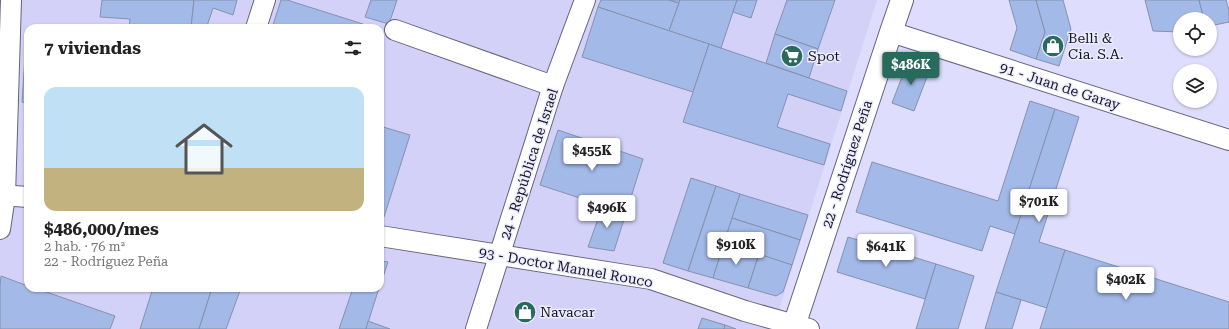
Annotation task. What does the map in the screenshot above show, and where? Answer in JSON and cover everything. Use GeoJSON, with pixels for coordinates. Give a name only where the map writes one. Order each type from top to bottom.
{"type":"FeatureCollection","features":[{"type":"Feature","properties":{"kind":"street"},"geometry":{"type":"LineString","coordinates":[[0,228],[11,0]]}},
{"type":"Feature","properties":{"kind":"street"},"geometry":{"type":"LineString","coordinates":[[257,24],[265,0]]}},
{"type":"Feature","properties":{"kind":"street","name":"24 - República de Israel"},"geometry":{"type":"LineString","coordinates":[[476,329],[554,86],[585,0]]}},
{"type":"Feature","properties":{"kind":"street","name":"22 - Rodríguez Peña"},"geometry":{"type":"LineString","coordinates":[[799,328],[890,32],[902,0]]}},
{"type":"Feature","properties":{"kind":"street"},"geometry":{"type":"LineString","coordinates":[[395,30],[554,86]]}},
{"type":"Feature","properties":{"kind":"street","name":"91 - Juan de Garay"},"geometry":{"type":"LineString","coordinates":[[890,32],[1229,140]]}},
{"type":"Feature","properties":{"kind":"street"},"geometry":{"type":"LineString","coordinates":[[2,195],[24,197]]}},
{"type":"Feature","properties":{"kind":"street","name":"93 - Doctor Manuel Rouco"},"geometry":{"type":"LineString","coordinates":[[384,237],[651,279],[799,328]]}},
{"type":"Feature","properties":{"kind":"shaded area"},"geometry":{"type":"Polygon","coordinates":[[[0,0],[877,0],[773,329],[0,329],[0,0]]]}},
{"type":"Feature","properties":{"kind":"building"},"geometry":{"type":"Polygon","coordinates":[[[102,0],[194,0],[191,24],[129,24],[130,19],[100,17],[102,0]]]}},
{"type":"Feature","properties":{"kind":"building"},"geometry":{"type":"Polygon","coordinates":[[[194,0],[237,0],[233,15],[213,8],[208,24],[191,24],[194,0]]]}},
{"type":"Feature","properties":{"kind":"building"},"geometry":{"type":"Polygon","coordinates":[[[281,0],[287,0],[363,24],[273,24],[281,0]]]}},
{"type":"Feature","properties":{"kind":"building"},"geometry":{"type":"Polygon","coordinates":[[[371,0],[397,0],[389,24],[365,17],[371,0]]]}},
{"type":"Feature","properties":{"kind":"building"},"geometry":{"type":"Polygon","coordinates":[[[601,0],[669,0],[679,3],[669,31],[598,7],[601,0]]]}},
{"type":"Feature","properties":{"kind":"building"},"geometry":{"type":"Polygon","coordinates":[[[669,0],[680,0],[679,3],[669,0]]]}},
{"type":"Feature","properties":{"kind":"building"},"geometry":{"type":"Polygon","coordinates":[[[680,0],[737,0],[721,48],[669,31],[680,0]]]}},
{"type":"Feature","properties":{"kind":"building"},"geometry":{"type":"Polygon","coordinates":[[[737,0],[757,0],[751,18],[733,12],[737,0]]]}},
{"type":"Feature","properties":{"kind":"building"},"geometry":{"type":"Polygon","coordinates":[[[787,0],[835,0],[818,49],[775,34],[787,0]]]}},
{"type":"Feature","properties":{"kind":"building"},"geometry":{"type":"Polygon","coordinates":[[[1009,0],[1036,0],[1045,32],[1036,59],[1010,50],[1017,28],[1009,0]]]}},
{"type":"Feature","properties":{"kind":"building","name":"Belli & Cia. S.A."},"geometry":{"type":"Polygon","coordinates":[[[1036,0],[1063,0],[1071,29],[1059,66],[1036,59],[1045,32],[1036,0]]]}},
{"type":"Feature","properties":{"kind":"building"},"geometry":{"type":"Polygon","coordinates":[[[1145,0],[1199,0],[1202,12],[1173,12],[1173,32],[1153,31],[1145,0]]]}},
{"type":"Feature","properties":{"kind":"building"},"geometry":{"type":"Polygon","coordinates":[[[1199,0],[1226,0],[1229,10],[1229,22],[1217,25],[1217,12],[1202,12],[1199,0]]]}},
{"type":"Feature","properties":{"kind":"building"},"geometry":{"type":"Polygon","coordinates":[[[598,7],[709,44],[693,92],[582,57],[598,7]]]}},
{"type":"Feature","properties":{"kind":"building","name":"Spot"},"geometry":{"type":"Polygon","coordinates":[[[775,34],[818,49],[809,78],[766,63],[775,34]]]}},
{"type":"Feature","properties":{"kind":"building"},"geometry":{"type":"Polygon","coordinates":[[[709,44],[847,91],[841,111],[788,94],[777,127],[830,144],[824,165],[683,122],[709,44]]]}},
{"type":"Feature","properties":{"kind":"building"},"geometry":{"type":"Polygon","coordinates":[[[908,61],[930,69],[914,111],[892,103],[908,61]]]}},
{"type":"Feature","properties":{"kind":"building"},"geometry":{"type":"Polygon","coordinates":[[[24,72],[24,102],[22,102],[24,72]]]}},
{"type":"Feature","properties":{"kind":"building"},"geometry":{"type":"Polygon","coordinates":[[[1030,101],[1055,109],[1015,234],[990,226],[982,251],[856,212],[872,162],[998,201],[1030,101]]]}},
{"type":"Feature","properties":{"kind":"building"},"geometry":{"type":"Polygon","coordinates":[[[1055,109],[1079,117],[1039,242],[1065,250],[1047,308],[996,292],[1055,109]]]}},
{"type":"Feature","properties":{"kind":"building"},"geometry":{"type":"Polygon","coordinates":[[[384,127],[410,135],[384,217],[384,127]]]}},
{"type":"Feature","properties":{"kind":"building"},"geometry":{"type":"Polygon","coordinates":[[[558,130],[643,159],[626,213],[540,185],[558,130]]]}},
{"type":"Feature","properties":{"kind":"building"},"geometry":{"type":"Polygon","coordinates":[[[691,178],[716,186],[688,271],[663,263],[691,178]]]}},
{"type":"Feature","properties":{"kind":"building"},"geometry":{"type":"Polygon","coordinates":[[[716,186],[740,194],[713,278],[688,271],[716,186]]]}},
{"type":"Feature","properties":{"kind":"building"},"geometry":{"type":"Polygon","coordinates":[[[740,194],[808,215],[800,240],[732,218],[740,194]]]}},
{"type":"Feature","properties":{"kind":"building"},"geometry":{"type":"Polygon","coordinates":[[[603,205],[626,213],[614,251],[588,247],[603,205]]]}},
{"type":"Feature","properties":{"kind":"building"},"geometry":{"type":"Polygon","coordinates":[[[732,218],[800,240],[792,265],[724,243],[732,218]]]}},
{"type":"Feature","properties":{"kind":"building"},"geometry":{"type":"Polygon","coordinates":[[[848,237],[936,264],[925,299],[837,272],[848,237]]]}},
{"type":"Feature","properties":{"kind":"building"},"geometry":{"type":"Polygon","coordinates":[[[724,243],[759,254],[748,288],[713,278],[724,243]]]}},
{"type":"Feature","properties":{"kind":"building"},"geometry":{"type":"Polygon","coordinates":[[[1065,250],[1229,302],[1229,329],[1040,329],[1065,250]]]}},
{"type":"Feature","properties":{"kind":"building"},"geometry":{"type":"Polygon","coordinates":[[[759,254],[792,265],[783,292],[776,296],[748,288],[759,254]]]}},
{"type":"Feature","properties":{"kind":"building"},"geometry":{"type":"Polygon","coordinates":[[[384,262],[388,262],[384,274],[384,262]]]}},
{"type":"Feature","properties":{"kind":"building"},"geometry":{"type":"Polygon","coordinates":[[[936,264],[974,276],[958,329],[916,329],[936,264]]]}},
{"type":"Feature","properties":{"kind":"building"},"geometry":{"type":"Polygon","coordinates":[[[1,276],[24,285],[24,292],[46,292],[115,316],[110,329],[0,329],[1,276]]]}},
{"type":"Feature","properties":{"kind":"building"},"geometry":{"type":"Polygon","coordinates":[[[152,292],[211,292],[199,329],[140,329],[152,292]]]}},
{"type":"Feature","properties":{"kind":"building"},"geometry":{"type":"Polygon","coordinates":[[[211,292],[240,292],[226,329],[199,329],[211,292]]]}},
{"type":"Feature","properties":{"kind":"building"},"geometry":{"type":"Polygon","coordinates":[[[352,292],[378,292],[366,329],[339,329],[352,292]]]}},
{"type":"Feature","properties":{"kind":"building"},"geometry":{"type":"Polygon","coordinates":[[[996,292],[1021,300],[1012,329],[985,329],[996,292]]]}},
{"type":"Feature","properties":{"kind":"building"},"geometry":{"type":"Polygon","coordinates":[[[702,318],[725,325],[724,329],[698,329],[702,318]]]}},
{"type":"Feature","properties":{"kind":"building"},"geometry":{"type":"Polygon","coordinates":[[[368,321],[390,329],[366,329],[368,321]]]}},
{"type":"Feature","properties":{"kind":"building"},"geometry":{"type":"Polygon","coordinates":[[[725,325],[736,329],[724,329],[725,325]]]}},
{"type":"Feature","properties":{"kind":"place","name":"Belli & Cia. S.A."},"geometry":{"type":"Point","coordinates":[1053,46]}},
{"type":"Feature","properties":{"kind":"place","name":"Spot"},"geometry":{"type":"Point","coordinates":[792,56]}},
{"type":"Feature","properties":{"kind":"place","name":"Navacar"},"geometry":{"type":"Point","coordinates":[525,312]}}]}
